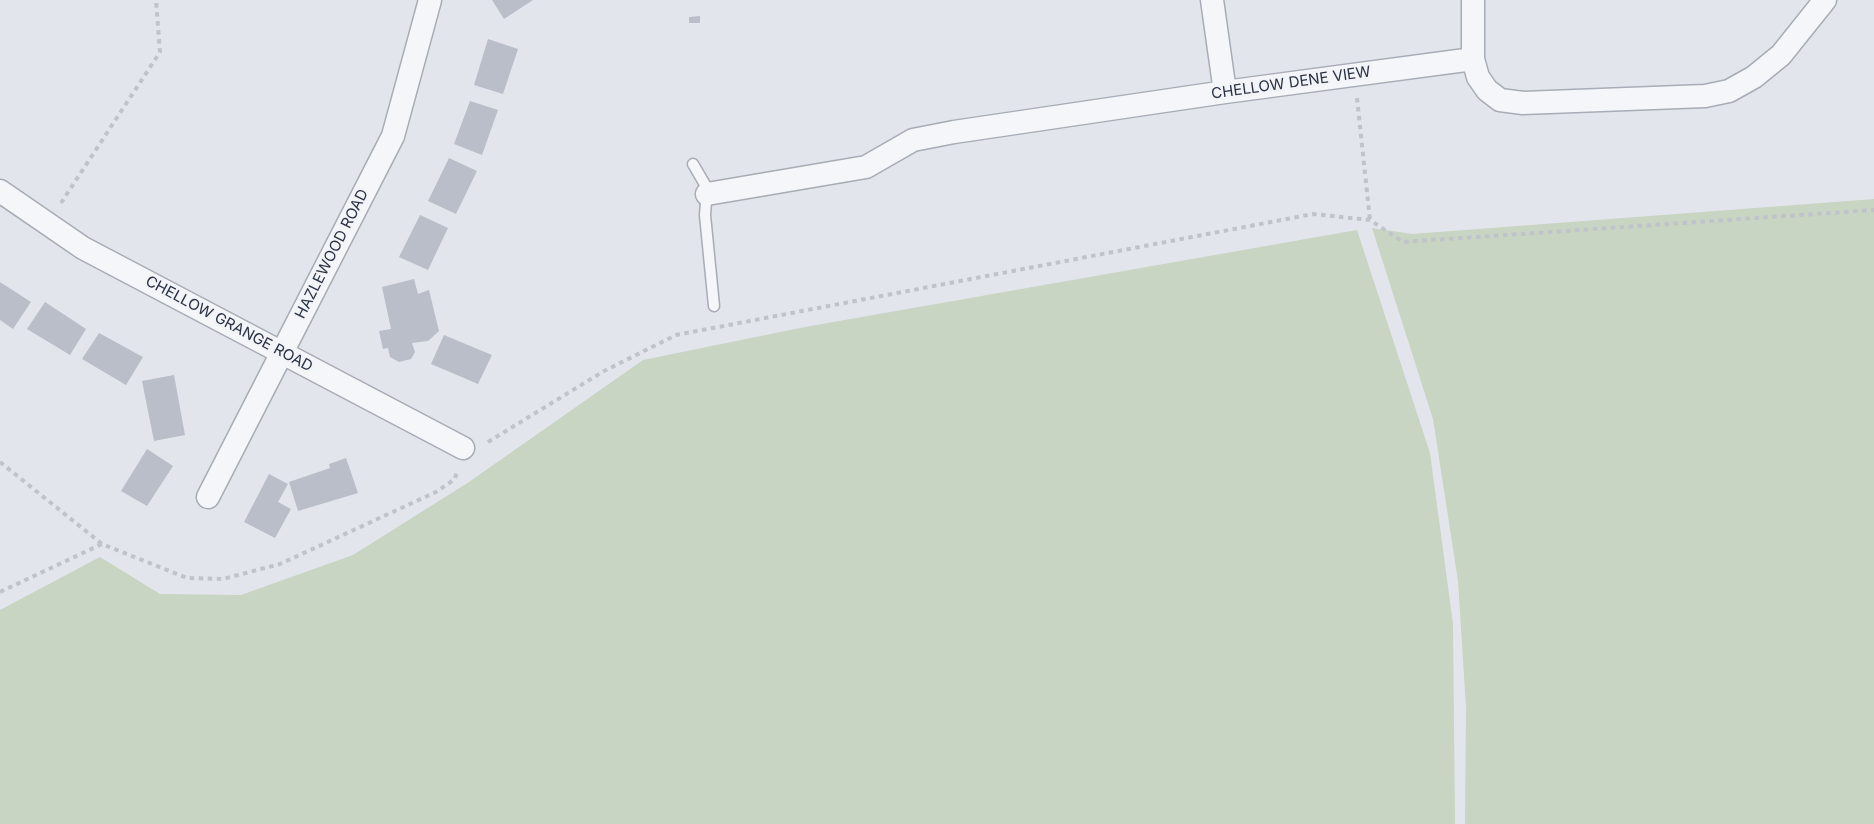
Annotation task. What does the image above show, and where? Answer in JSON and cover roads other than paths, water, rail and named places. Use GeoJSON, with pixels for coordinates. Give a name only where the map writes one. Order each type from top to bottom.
{"type":"FeatureCollection","features":[{"type":"Feature","properties":{"kind":"street","name":"HAZLEWOOD ROAD"},"geometry":{"type":"LineString","coordinates":[[208,497],[393,136],[430,0]]}},
{"type":"Feature","properties":{"kind":"street"},"geometry":{"type":"LineString","coordinates":[[1212,0],[1224,92]]}},
{"type":"Feature","properties":{"kind":"street"},"geometry":{"type":"LineString","coordinates":[[1473,0],[1473,59],[1478,77],[1487,90],[1500,99],[1523,104],[1705,96],[1729,91],[1754,77],[1781,55],[1825,0]]}},
{"type":"Feature","properties":{"kind":"street","name":"CHELLOW DENE VIEW"},"geometry":{"type":"LineString","coordinates":[[706,194],[813,178],[866,167],[913,140],[954,132],[1224,92],[1473,59]]}},
{"type":"Feature","properties":{"kind":"street","name":"CHELLOW GRANGE ROAD"},"geometry":{"type":"LineString","coordinates":[[0,191],[83,248],[463,448]]}},
{"type":"Feature","properties":{"kind":"lane"},"geometry":{"type":"LineString","coordinates":[[693,164],[705,181],[705,215],[714,306]]}}]}
